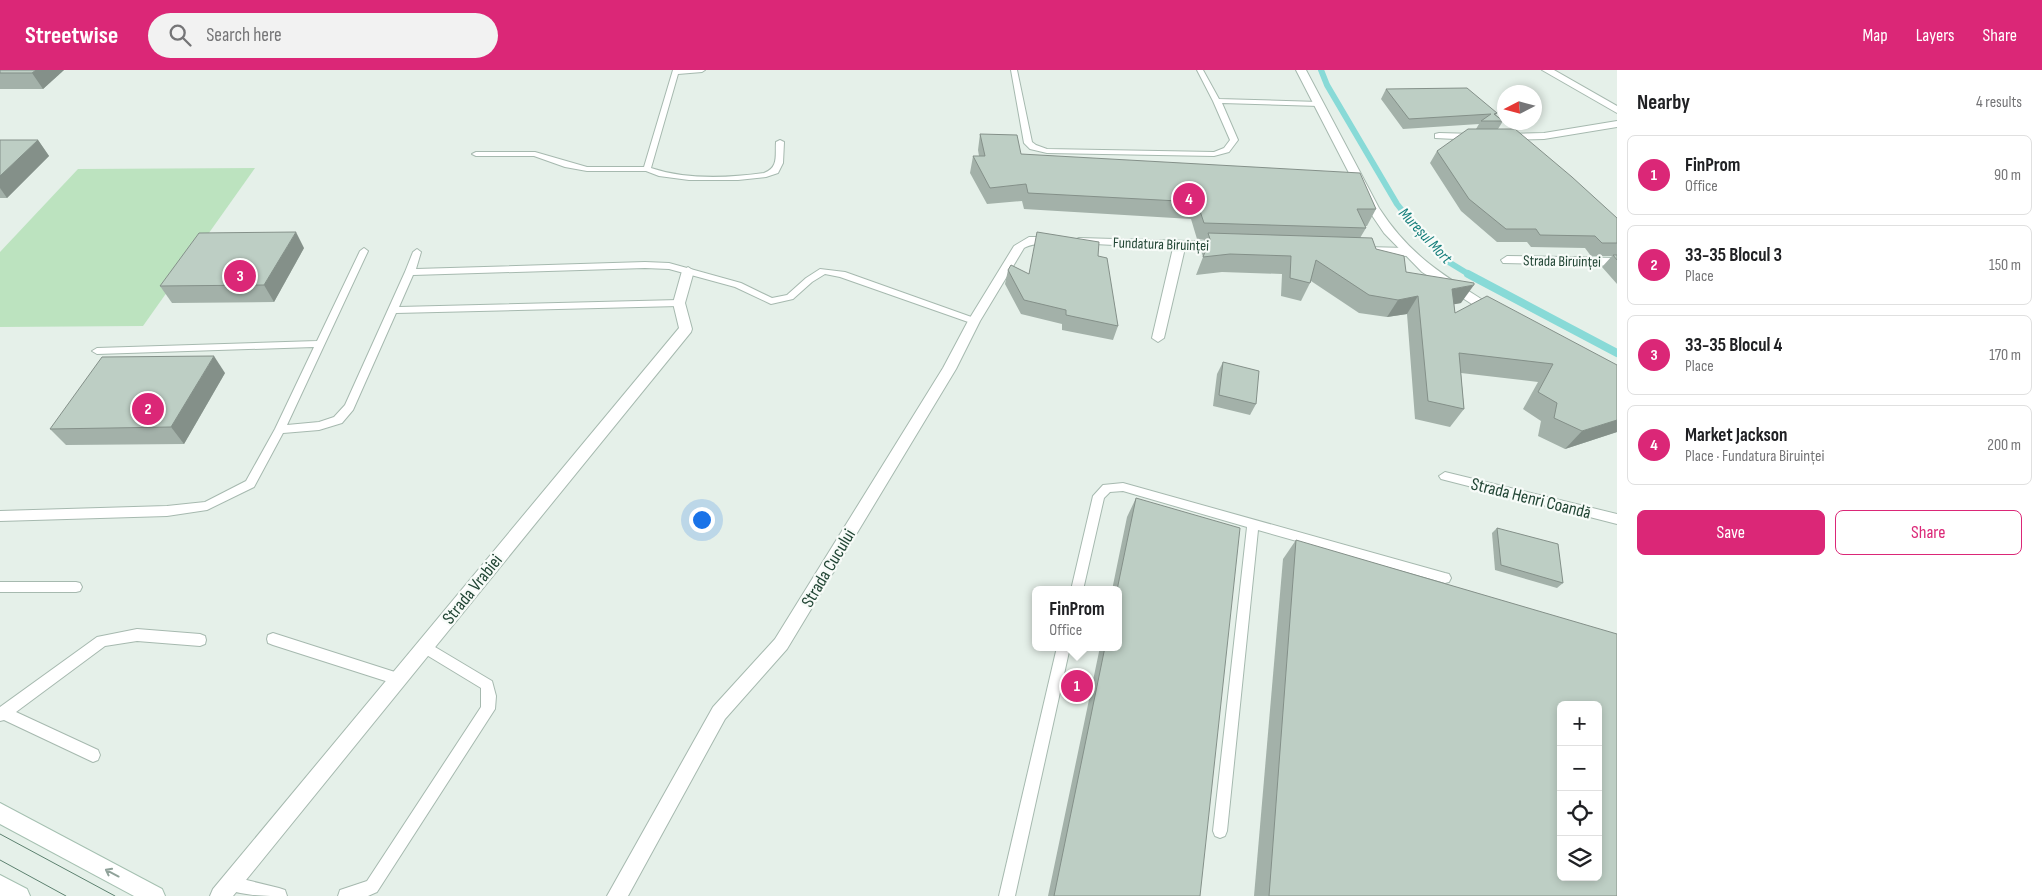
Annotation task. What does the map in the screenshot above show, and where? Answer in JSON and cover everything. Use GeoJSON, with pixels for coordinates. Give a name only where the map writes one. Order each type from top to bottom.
{"type":"FeatureCollection","features":[{"type":"Feature","properties":{"kind":"street"},"geometry":{"type":"LineString","coordinates":[[1301,70],[1373,208],[1388,231],[1407,252],[1444,282],[1504,318]]}},
{"type":"Feature","properties":{"kind":"street"},"geometry":{"type":"LineString","coordinates":[[1547,70],[1617,110]]}},
{"type":"Feature","properties":{"kind":"street"},"geometry":{"type":"LineString","coordinates":[[1439,136],[1544,136],[1617,124]]}},
{"type":"Feature","properties":{"kind":"street","name":"Fundatura Biruinței"},"geometry":{"type":"LineString","coordinates":[[1035,240],[1239,246]]}},
{"type":"Feature","properties":{"kind":"street","name":"Strada Cucului"},"geometry":{"type":"LineString","coordinates":[[617,896],[719,713],[781,644],[949,369],[974,321],[1020,246],[1025,242],[1035,240]]}},
{"type":"Feature","properties":{"kind":"street"},"geometry":{"type":"LineString","coordinates":[[1158,338],[1180,244]]}},
{"type":"Feature","properties":{"kind":"street"},"geometry":{"type":"LineString","coordinates":[[1357,250],[1407,252]]}},
{"type":"Feature","properties":{"kind":"street","name":"Strada Biruinței"},"geometry":{"type":"LineString","coordinates":[[1507,260],[1617,262]]}},
{"type":"Feature","properties":{"kind":"street"},"geometry":{"type":"LineString","coordinates":[[679,303],[688,272]]}},
{"type":"Feature","properties":{"kind":"street","name":"Strada Vrabiei"},"geometry":{"type":"LineString","coordinates":[[225,890],[686,328],[679,303]]}},
{"type":"Feature","properties":{"kind":"street"},"geometry":{"type":"LineString","coordinates":[[2,816],[155,896]]}},
{"type":"Feature","properties":{"kind":"street"},"geometry":{"type":"LineString","coordinates":[[0,885],[20,896]]}},
{"type":"Feature","properties":{"kind":"lane"},"geometry":{"type":"LineString","coordinates":[[647,169],[675,71],[702,70]]}},
{"type":"Feature","properties":{"kind":"lane"},"geometry":{"type":"LineString","coordinates":[[1014,70],[1028,143],[1040,150],[1214,154],[1225,152],[1232,146],[1234,140],[1217,101],[1200,70]]}},
{"type":"Feature","properties":{"kind":"lane"},"geometry":{"type":"LineString","coordinates":[[1217,101],[1319,104]]}},
{"type":"Feature","properties":{"kind":"lane"},"geometry":{"type":"LineString","coordinates":[[476,154],[535,154],[587,169],[647,169],[665,176],[679,178],[766,175],[775,171],[779,163],[780,142]]}},
{"type":"Feature","properties":{"kind":"lane"},"geometry":{"type":"LineString","coordinates":[[0,516],[167,511],[207,506],[250,484],[280,429],[364,251]]}},
{"type":"Feature","properties":{"kind":"lane"},"geometry":{"type":"LineString","coordinates":[[280,429],[319,426],[338,420],[349,407],[394,310],[417,252]]}},
{"type":"Feature","properties":{"kind":"lane"},"geometry":{"type":"LineString","coordinates":[[410,272],[645,265],[669,266],[738,286],[770,301],[790,297],[809,280],[823,271],[842,274],[974,321]]}},
{"type":"Feature","properties":{"kind":"lane"},"geometry":{"type":"LineString","coordinates":[[394,310],[679,303]]}},
{"type":"Feature","properties":{"kind":"lane"},"geometry":{"type":"LineString","coordinates":[[97,351],[320,344]]}},
{"type":"Feature","properties":{"kind":"lane","name":"Strada Henri Coandă"},"geometry":{"type":"LineString","coordinates":[[1445,476],[1617,519]]}},
{"type":"Feature","properties":{"kind":"lane"},"geometry":{"type":"LineString","coordinates":[[1078,586],[1099,496],[1107,488],[1123,488],[1445,578]]}},
{"type":"Feature","properties":{"kind":"lane"},"geometry":{"type":"LineString","coordinates":[[1220,831],[1253,524]]}},
{"type":"Feature","properties":{"kind":"lane"},"geometry":{"type":"LineString","coordinates":[[0,587],[76,587]]}},
{"type":"Feature","properties":{"kind":"lane"},"geometry":{"type":"LineString","coordinates":[[93,755],[2,714],[102,641],[137,635],[200,640]]}},
{"type":"Feature","properties":{"kind":"lane"},"geometry":{"type":"LineString","coordinates":[[273,639],[398,679]]}},
{"type":"Feature","properties":{"kind":"lane"},"geometry":{"type":"LineString","coordinates":[[346,896],[372,887],[488,709],[489,696],[487,685],[425,647]]}},
{"type":"Feature","properties":{"kind":"lane"},"geometry":{"type":"LineString","coordinates":[[1007,896],[1063,651]]}},
{"type":"Feature","properties":{"kind":"lane"},"geometry":{"type":"LineString","coordinates":[[225,890],[279,896]]}},
{"type":"Feature","properties":{"kind":"green space"},"geometry":{"type":"Polygon","coordinates":[[[255,168],[143,326],[0,327],[0,252],[78,169],[255,168]]]}},
{"type":"Feature","properties":{"kind":"building"},"geometry":{"type":"Polygon","coordinates":[[[0,70],[36,70],[32,73],[0,73],[0,70]]]}},
{"type":"Feature","properties":{"kind":"building"},"geometry":{"type":"Polygon","coordinates":[[[1467,88],[1497,113],[1494,114],[1497,116],[1497,121],[1481,121],[1491,114],[1409,119],[1386,89],[1467,88]]]}},
{"type":"Feature","properties":{"kind":"building"},"geometry":{"type":"Polygon","coordinates":[[[1468,129],[1516,130],[1617,218],[1617,243],[1602,243],[1595,236],[1540,235],[1536,229],[1506,229],[1469,199],[1437,151],[1468,129]]]}},
{"type":"Feature","properties":{"kind":"building"},"geometry":{"type":"Polygon","coordinates":[[[980,134],[1017,135],[1021,154],[1360,173],[1376,209],[1357,209],[1366,228],[1204,223],[1197,202],[1028,193],[1026,184],[990,188],[973,156],[985,156],[980,134]]]}},
{"type":"Feature","properties":{"kind":"building"},"geometry":{"type":"Polygon","coordinates":[[[0,140],[38,140],[0,176],[0,140]]]}},
{"type":"Feature","properties":{"kind":"building"},"geometry":{"type":"Polygon","coordinates":[[[296,232],[264,285],[160,286],[199,233],[296,232]]]}},
{"type":"Feature","properties":{"kind":"building"},"geometry":{"type":"Polygon","coordinates":[[[1037,232],[1099,242],[1098,256],[1107,258],[1118,326],[1066,315],[1066,310],[1024,300],[1008,270],[1011,265],[1029,274],[1037,232]]]}},
{"type":"Feature","properties":{"kind":"building"},"geometry":{"type":"Polygon","coordinates":[[[1208,233],[1372,238],[1376,249],[1404,256],[1406,272],[1474,283],[1474,285],[1452,289],[1455,313],[1487,296],[1617,365],[1617,420],[1582,431],[1554,418],[1557,403],[1538,392],[1553,364],[1459,353],[1464,409],[1428,401],[1418,296],[1398,300],[1369,295],[1316,260],[1310,283],[1290,278],[1291,256],[1230,254],[1203,257],[1210,239],[1208,233]]]}},
{"type":"Feature","properties":{"kind":"building"},"geometry":{"type":"Polygon","coordinates":[[[214,356],[171,427],[50,429],[102,357],[214,356]]]}},
{"type":"Feature","properties":{"kind":"building"},"geometry":{"type":"Polygon","coordinates":[[[1223,362],[1259,371],[1256,404],[1219,395],[1223,362]]]}},
{"type":"Feature","properties":{"kind":"building"},"geometry":{"type":"Polygon","coordinates":[[[1136,498],[1240,528],[1200,896],[1054,896],[1104,651],[1122,651],[1122,586],[1118,586],[1136,498]]]}},
{"type":"Feature","properties":{"kind":"building"},"geometry":{"type":"Polygon","coordinates":[[[1497,528],[1558,544],[1563,583],[1501,565],[1497,528]]]}},
{"type":"Feature","properties":{"kind":"building"},"geometry":{"type":"Polygon","coordinates":[[[1296,540],[1617,634],[1617,896],[1269,896],[1296,540]]]}},
{"type":"Feature","properties":{"kind":"waterway","name":"Mureșul Mort"},"geometry":{"type":"LineString","coordinates":[[1321,70],[1327,85],[1397,204],[1423,237],[1447,261],[1470,275]]}},
{"type":"Feature","properties":{"kind":"waterway","name":"Mureșul Mort"},"geometry":{"type":"LineString","coordinates":[[1468,274],[1617,353]]}},
{"type":"Feature","properties":{"kind":"tram line"},"geometry":{"type":"LineString","coordinates":[[0,834],[115,896]]}},
{"type":"Feature","properties":{"kind":"tram line"},"geometry":{"type":"LineString","coordinates":[[0,860],[66,896]]}},
{"type":"Feature","properties":{"kind":"place","name":"Market Jackson"},"geometry":{"type":"Point","coordinates":[1189,199]}},
{"type":"Feature","properties":{"kind":"place","name":"33-35 Blocul 4"},"geometry":{"type":"Point","coordinates":[240,276]}},
{"type":"Feature","properties":{"kind":"place","name":"33-35 Blocul 3"},"geometry":{"type":"Point","coordinates":[148,409]}},
{"type":"Feature","properties":{"kind":"place","name":"FinProm"},"geometry":{"type":"Point","coordinates":[1077,686]}}]}
